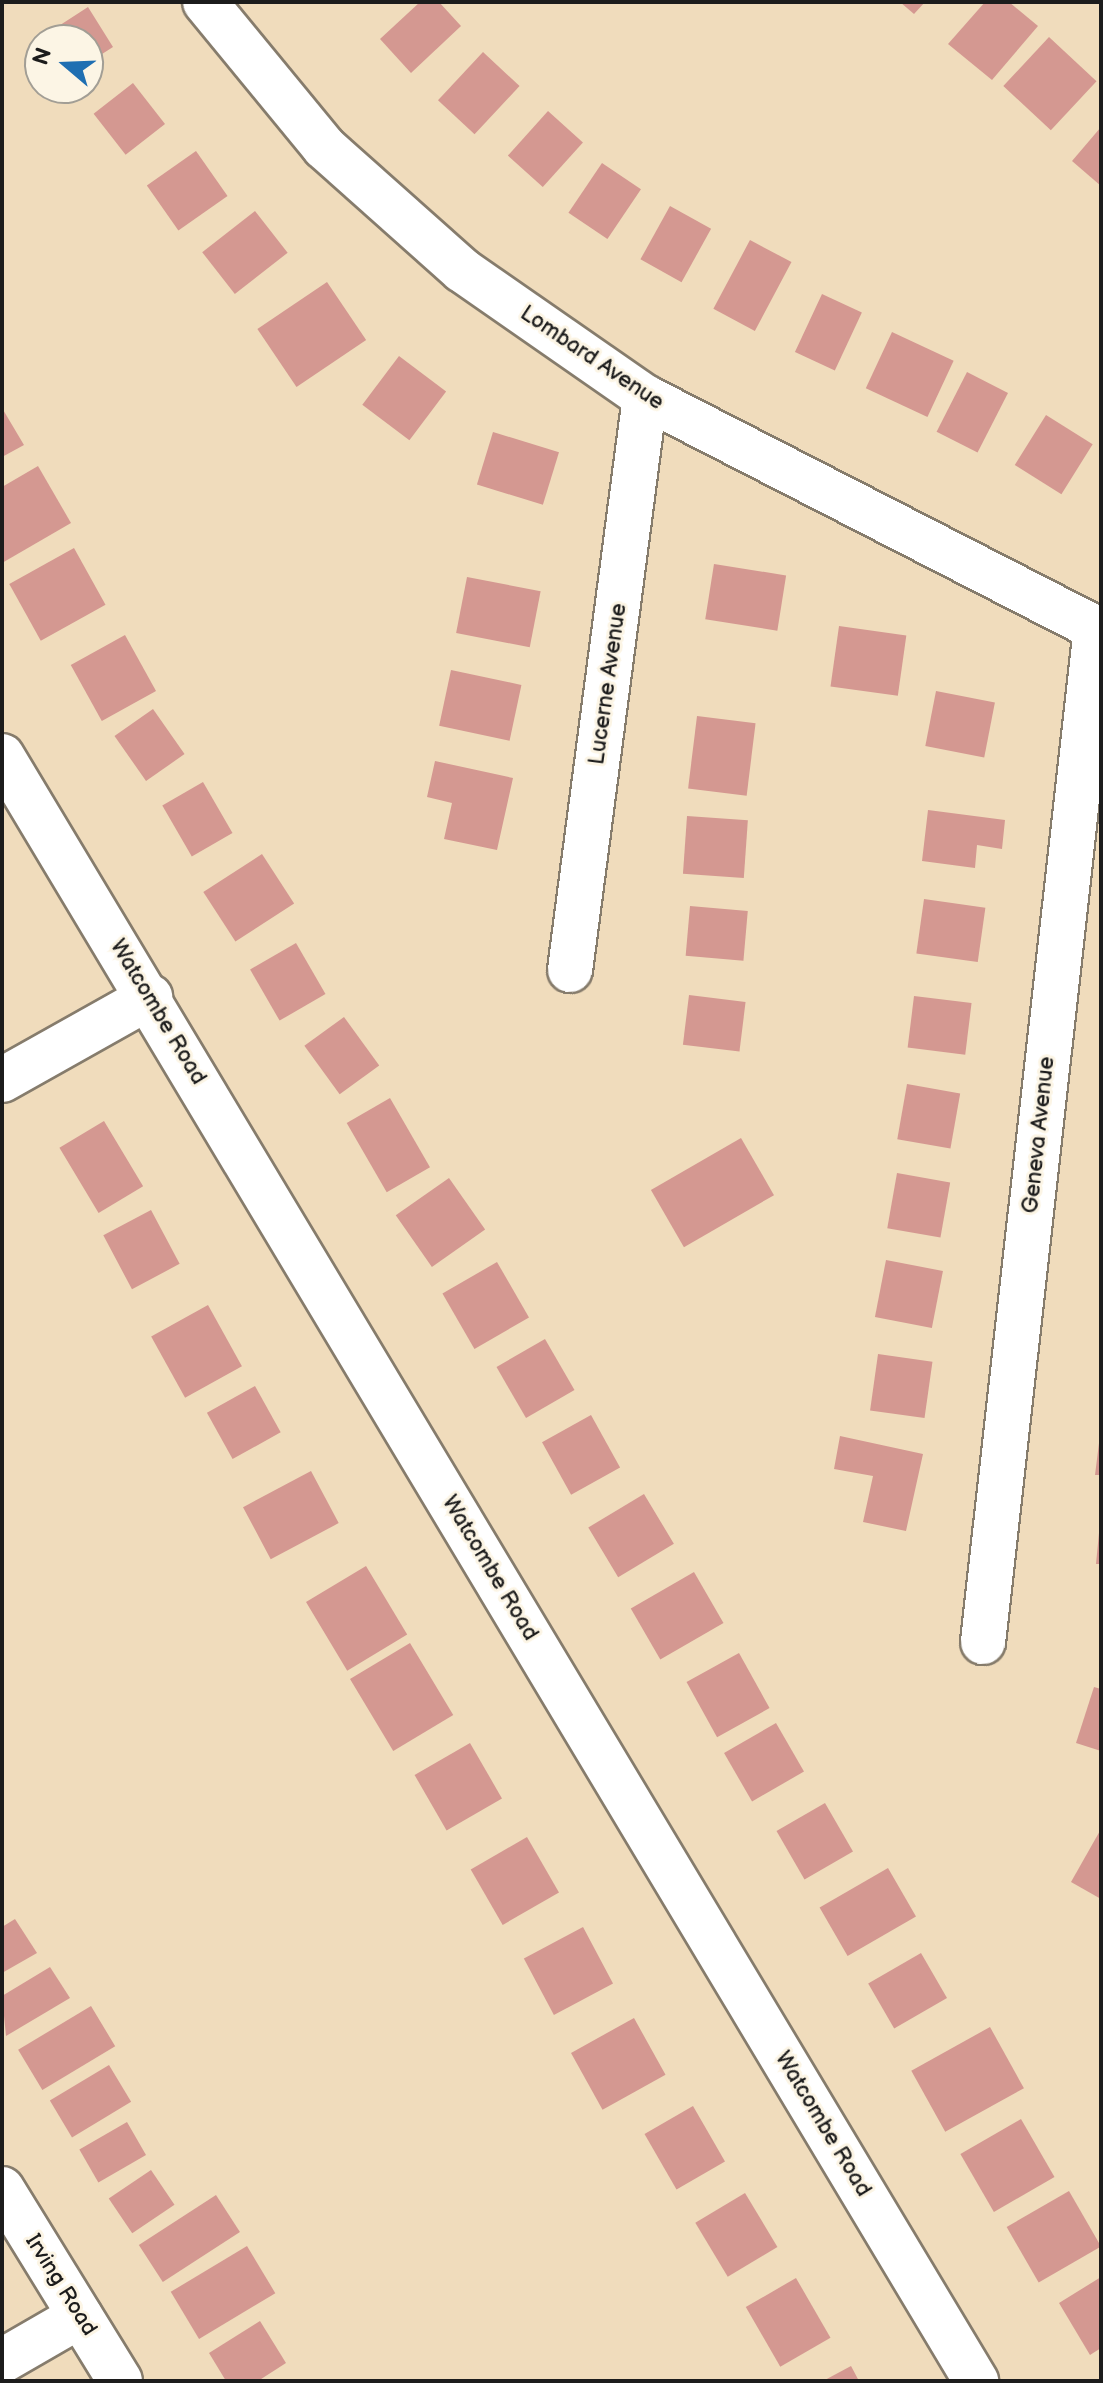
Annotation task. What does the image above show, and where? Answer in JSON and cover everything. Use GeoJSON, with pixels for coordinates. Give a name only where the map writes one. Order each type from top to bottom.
{"type":"FeatureCollection","features":[{"type":"Feature","properties":{"kind":"street","name":"Lombard Avenue"},"geometry":{"type":"LineString","coordinates":[[205,2],[324,147],[462,270],[645,397],[1098,629]]}},
{"type":"Feature","properties":{"kind":"street","name":"Lucerne Avenue"},"geometry":{"type":"LineString","coordinates":[[570,970],[645,397]]}},
{"type":"Feature","properties":{"kind":"street","name":"Geneva Avenue"},"geometry":{"type":"LineString","coordinates":[[983,1642],[1098,629]]}},
{"type":"Feature","properties":{"kind":"street","name":"Watcombe Road"},"geometry":{"type":"LineString","coordinates":[[2,756],[150,997],[976,2381]]}},
{"type":"Feature","properties":{"kind":"street"},"geometry":{"type":"LineString","coordinates":[[2,1080],[150,997]]}},
{"type":"Feature","properties":{"kind":"street","name":"Irving Road"},"geometry":{"type":"LineString","coordinates":[[2,2189],[120,2381]]}},
{"type":"Feature","properties":{"kind":"street"},"geometry":{"type":"LineString","coordinates":[[2,2361],[80,2316]]}},
{"type":"Feature","properties":{"kind":"building"},"geometry":{"type":"Polygon","coordinates":[[[420,2],[439,2],[461,26],[411,73],[380,39],[420,2]]]}},
{"type":"Feature","properties":{"kind":"building"},"geometry":{"type":"Polygon","coordinates":[[[900,2],[925,2],[914,14],[900,2]]]}},
{"type":"Feature","properties":{"kind":"building"},"geometry":{"type":"Polygon","coordinates":[[[985,2],[1009,2],[1038,26],[992,80],[948,44],[985,2]]]}},
{"type":"Feature","properties":{"kind":"building"},"geometry":{"type":"Polygon","coordinates":[[[88,7],[99,24],[62,24],[88,7]]]}},
{"type":"Feature","properties":{"kind":"building"},"geometry":{"type":"Polygon","coordinates":[[[104,33],[113,47],[104,53],[104,33]]]}},
{"type":"Feature","properties":{"kind":"building"},"geometry":{"type":"Polygon","coordinates":[[[1049,37],[1097,81],[1051,130],[1003,86],[1049,37]]]}},
{"type":"Feature","properties":{"kind":"building"},"geometry":{"type":"Polygon","coordinates":[[[483,52],[520,86],[475,134],[438,100],[483,52]]]}},
{"type":"Feature","properties":{"kind":"building"},"geometry":{"type":"Polygon","coordinates":[[[133,83],[165,124],[126,155],[94,114],[133,83]]]}},
{"type":"Feature","properties":{"kind":"building"},"geometry":{"type":"Polygon","coordinates":[[[548,111],[583,142],[543,187],[508,156],[548,111]]]}},
{"type":"Feature","properties":{"kind":"building"},"geometry":{"type":"Polygon","coordinates":[[[1101,127],[1101,186],[1072,161],[1101,127]]]}},
{"type":"Feature","properties":{"kind":"building"},"geometry":{"type":"Polygon","coordinates":[[[196,151],[228,196],[178,230],[147,185],[196,151]]]}},
{"type":"Feature","properties":{"kind":"building"},"geometry":{"type":"Polygon","coordinates":[[[602,163],[641,189],[607,239],[568,213],[602,163]]]}},
{"type":"Feature","properties":{"kind":"building"},"geometry":{"type":"Polygon","coordinates":[[[670,206],[711,229],[682,282],[640,259],[670,206]]]}},
{"type":"Feature","properties":{"kind":"building"},"geometry":{"type":"Polygon","coordinates":[[[255,211],[288,253],[235,294],[202,252],[255,211]]]}},
{"type":"Feature","properties":{"kind":"building"},"geometry":{"type":"Polygon","coordinates":[[[750,240],[791,262],[755,331],[713,309],[750,240]]]}},
{"type":"Feature","properties":{"kind":"building"},"geometry":{"type":"Polygon","coordinates":[[[327,282],[366,340],[297,387],[257,329],[327,282]]]}},
{"type":"Feature","properties":{"kind":"building"},"geometry":{"type":"Polygon","coordinates":[[[822,294],[862,313],[835,371],[795,352],[822,294]]]}},
{"type":"Feature","properties":{"kind":"building"},"geometry":{"type":"Polygon","coordinates":[[[892,332],[954,361],[927,417],[866,388],[892,332]]]}},
{"type":"Feature","properties":{"kind":"building"},"geometry":{"type":"Polygon","coordinates":[[[399,356],[446,392],[409,440],[362,405],[399,356]]]}},
{"type":"Feature","properties":{"kind":"building"},"geometry":{"type":"Polygon","coordinates":[[[967,372],[1008,393],[978,453],[937,432],[967,372]]]}},
{"type":"Feature","properties":{"kind":"building"},"geometry":{"type":"Polygon","coordinates":[[[2,408],[24,445],[2,457],[2,408]]]}},
{"type":"Feature","properties":{"kind":"building"},"geometry":{"type":"Polygon","coordinates":[[[1046,415],[1093,444],[1061,494],[1015,465],[1046,415]]]}},
{"type":"Feature","properties":{"kind":"building"},"geometry":{"type":"Polygon","coordinates":[[[493,432],[559,452],[543,505],[477,485],[493,432]]]}},
{"type":"Feature","properties":{"kind":"building"},"geometry":{"type":"Polygon","coordinates":[[[38,466],[71,523],[2,563],[2,487],[38,466]]]}},
{"type":"Feature","properties":{"kind":"building"},"geometry":{"type":"Polygon","coordinates":[[[74,548],[106,605],[41,641],[9,584],[74,548]]]}},
{"type":"Feature","properties":{"kind":"building"},"geometry":{"type":"Polygon","coordinates":[[[714,564],[786,575],[777,631],[705,619],[714,564]]]}},
{"type":"Feature","properties":{"kind":"building"},"geometry":{"type":"Polygon","coordinates":[[[467,577],[541,591],[530,647],[456,633],[467,577]]]}},
{"type":"Feature","properties":{"kind":"building"},"geometry":{"type":"Polygon","coordinates":[[[839,626],[906,635],[898,696],[831,686],[839,626]]]}},
{"type":"Feature","properties":{"kind":"building"},"geometry":{"type":"Polygon","coordinates":[[[125,635],[156,691],[102,721],[71,665],[125,635]]]}},
{"type":"Feature","properties":{"kind":"building"},"geometry":{"type":"Polygon","coordinates":[[[451,670],[521,685],[510,741],[439,726],[451,670]]]}},
{"type":"Feature","properties":{"kind":"building"},"geometry":{"type":"Polygon","coordinates":[[[936,691],[995,702],[984,757],[925,746],[936,691]]]}},
{"type":"Feature","properties":{"kind":"building"},"geometry":{"type":"Polygon","coordinates":[[[153,709],[185,754],[146,781],[114,736],[153,709]]]}},
{"type":"Feature","properties":{"kind":"building"},"geometry":{"type":"Polygon","coordinates":[[[697,716],[756,723],[747,796],[688,788],[697,716]]]}},
{"type":"Feature","properties":{"kind":"building"},"geometry":{"type":"Polygon","coordinates":[[[435,761],[513,778],[497,850],[444,839],[452,803],[427,797],[435,761]]]}},
{"type":"Feature","properties":{"kind":"building"},"geometry":{"type":"Polygon","coordinates":[[[203,782],[232,833],[192,857],[162,806],[203,782]]]}},
{"type":"Feature","properties":{"kind":"building"},"geometry":{"type":"Polygon","coordinates":[[[928,810],[1005,820],[1002,849],[977,845],[975,868],[922,861],[928,810]]]}},
{"type":"Feature","properties":{"kind":"building"},"geometry":{"type":"Polygon","coordinates":[[[687,816],[748,820],[744,878],[683,874],[687,816]]]}},
{"type":"Feature","properties":{"kind":"building"},"geometry":{"type":"Polygon","coordinates":[[[262,854],[294,903],[235,942],[203,892],[262,854]]]}},
{"type":"Feature","properties":{"kind":"building"},"geometry":{"type":"Polygon","coordinates":[[[924,899],[985,908],[978,962],[916,953],[924,899]]]}},
{"type":"Feature","properties":{"kind":"building"},"geometry":{"type":"Polygon","coordinates":[[[690,906],[748,911],[743,961],[686,956],[690,906]]]}},
{"type":"Feature","properties":{"kind":"building"},"geometry":{"type":"Polygon","coordinates":[[[296,943],[326,994],[280,1021],[250,970],[296,943]]]}},
{"type":"Feature","properties":{"kind":"building"},"geometry":{"type":"Polygon","coordinates":[[[689,995],[746,1002],[739,1052],[683,1045],[689,995]]]}},
{"type":"Feature","properties":{"kind":"building"},"geometry":{"type":"Polygon","coordinates":[[[914,996],[972,1003],[965,1055],[908,1048],[914,996]]]}},
{"type":"Feature","properties":{"kind":"building"},"geometry":{"type":"Polygon","coordinates":[[[344,1017],[379,1066],[340,1094],[304,1046],[344,1017]]]}},
{"type":"Feature","properties":{"kind":"building"},"geometry":{"type":"Polygon","coordinates":[[[907,1084],[960,1093],[950,1149],[897,1139],[907,1084]]]}},
{"type":"Feature","properties":{"kind":"building"},"geometry":{"type":"Polygon","coordinates":[[[390,1098],[430,1167],[387,1192],[347,1123],[390,1098]]]}},
{"type":"Feature","properties":{"kind":"building"},"geometry":{"type":"Polygon","coordinates":[[[104,1121],[143,1186],[99,1213],[59,1148],[104,1121]]]}},
{"type":"Feature","properties":{"kind":"building"},"geometry":{"type":"Polygon","coordinates":[[[741,1138],[774,1195],[684,1247],[651,1190],[741,1138]]]}},
{"type":"Feature","properties":{"kind":"building"},"geometry":{"type":"Polygon","coordinates":[[[897,1173],[950,1182],[940,1238],[887,1228],[897,1173]]]}},
{"type":"Feature","properties":{"kind":"building"},"geometry":{"type":"Polygon","coordinates":[[[449,1178],[485,1230],[432,1267],[396,1215],[449,1178]]]}},
{"type":"Feature","properties":{"kind":"building"},"geometry":{"type":"Polygon","coordinates":[[[151,1210],[180,1264],[132,1289],[103,1235],[151,1210]]]}},
{"type":"Feature","properties":{"kind":"building"},"geometry":{"type":"Polygon","coordinates":[[[886,1260],[943,1271],[932,1328],[875,1317],[886,1260]]]}},
{"type":"Feature","properties":{"kind":"building"},"geometry":{"type":"Polygon","coordinates":[[[497,1262],[529,1317],[474,1349],[442,1294],[497,1262]]]}},
{"type":"Feature","properties":{"kind":"building"},"geometry":{"type":"Polygon","coordinates":[[[208,1305],[242,1366],[185,1398],[151,1337],[208,1305]]]}},
{"type":"Feature","properties":{"kind":"building"},"geometry":{"type":"Polygon","coordinates":[[[545,1339],[574,1390],[526,1418],[497,1367],[545,1339]]]}},
{"type":"Feature","properties":{"kind":"building"},"geometry":{"type":"Polygon","coordinates":[[[878,1354],[932,1362],[925,1418],[870,1410],[878,1354]]]}},
{"type":"Feature","properties":{"kind":"building"},"geometry":{"type":"Polygon","coordinates":[[[255,1386],[281,1432],[233,1459],[207,1413],[255,1386]]]}},
{"type":"Feature","properties":{"kind":"building"},"geometry":{"type":"Polygon","coordinates":[[[591,1415],[620,1467],[571,1495],[542,1442],[591,1415]]]}},
{"type":"Feature","properties":{"kind":"building"},"geometry":{"type":"Polygon","coordinates":[[[840,1436],[923,1454],[906,1531],[863,1522],[873,1476],[834,1469],[840,1436]]]}},
{"type":"Feature","properties":{"kind":"building"},"geometry":{"type":"Polygon","coordinates":[[[1099,1443],[1101,1475],[1095,1475],[1099,1443]]]}},
{"type":"Feature","properties":{"kind":"building"},"geometry":{"type":"Polygon","coordinates":[[[311,1471],[339,1523],[271,1559],[243,1507],[311,1471]]]}},
{"type":"Feature","properties":{"kind":"building"},"geometry":{"type":"Polygon","coordinates":[[[644,1494],[674,1544],[618,1577],[588,1527],[644,1494]]]}},
{"type":"Feature","properties":{"kind":"building"},"geometry":{"type":"Polygon","coordinates":[[[1099,1533],[1101,1564],[1096,1564],[1099,1533]]]}},
{"type":"Feature","properties":{"kind":"building"},"geometry":{"type":"Polygon","coordinates":[[[366,1566],[407,1635],[347,1671],[306,1602],[366,1566]]]}},
{"type":"Feature","properties":{"kind":"building"},"geometry":{"type":"Polygon","coordinates":[[[694,1572],[724,1623],[660,1660],[631,1608],[694,1572]]]}},
{"type":"Feature","properties":{"kind":"building"},"geometry":{"type":"Polygon","coordinates":[[[410,1643],[453,1715],[393,1751],[350,1679],[410,1643]]]}},
{"type":"Feature","properties":{"kind":"building"},"geometry":{"type":"Polygon","coordinates":[[[739,1653],[770,1708],[717,1737],[687,1682],[739,1653]]]}},
{"type":"Feature","properties":{"kind":"building"},"geometry":{"type":"Polygon","coordinates":[[[1094,1687],[1101,1689],[1101,1751],[1076,1743],[1094,1687]]]}},
{"type":"Feature","properties":{"kind":"building"},"geometry":{"type":"Polygon","coordinates":[[[776,1723],[804,1771],[752,1801],[724,1753],[776,1723]]]}},
{"type":"Feature","properties":{"kind":"building"},"geometry":{"type":"Polygon","coordinates":[[[470,1743],[502,1798],[447,1830],[415,1775],[470,1743]]]}},
{"type":"Feature","properties":{"kind":"building"},"geometry":{"type":"Polygon","coordinates":[[[825,1803],[853,1851],[805,1879],[777,1831],[825,1803]]]}},
{"type":"Feature","properties":{"kind":"building"},"geometry":{"type":"Polygon","coordinates":[[[1101,1829],[1101,1899],[1071,1882],[1101,1829]]]}},
{"type":"Feature","properties":{"kind":"building"},"geometry":{"type":"Polygon","coordinates":[[[527,1837],[559,1892],[503,1925],[471,1870],[527,1837]]]}},
{"type":"Feature","properties":{"kind":"building"},"geometry":{"type":"Polygon","coordinates":[[[888,1868],[916,1916],[848,1956],[820,1907],[888,1868]]]}},
{"type":"Feature","properties":{"kind":"building"},"geometry":{"type":"Polygon","coordinates":[[[15,1919],[37,1953],[2,1973],[2,1927],[15,1919]]]}},
{"type":"Feature","properties":{"kind":"building"},"geometry":{"type":"Polygon","coordinates":[[[583,1927],[613,1984],[554,2015],[524,1958],[583,1927]]]}},
{"type":"Feature","properties":{"kind":"building"},"geometry":{"type":"Polygon","coordinates":[[[921,1953],[947,1998],[894,2029],[868,1984],[921,1953]]]}},
{"type":"Feature","properties":{"kind":"building"},"geometry":{"type":"Polygon","coordinates":[[[50,1967],[70,1998],[6,2036],[2,1996],[50,1967]]]}},
{"type":"Feature","properties":{"kind":"building"},"geometry":{"type":"Polygon","coordinates":[[[91,2006],[115,2046],[42,2090],[18,2050],[91,2006]]]}},
{"type":"Feature","properties":{"kind":"building"},"geometry":{"type":"Polygon","coordinates":[[[634,2018],[666,2075],[603,2110],[571,2053],[634,2018]]]}},
{"type":"Feature","properties":{"kind":"building"},"geometry":{"type":"Polygon","coordinates":[[[990,2027],[1024,2088],[945,2132],[911,2071],[990,2027]]]}},
{"type":"Feature","properties":{"kind":"building"},"geometry":{"type":"Polygon","coordinates":[[[109,2065],[131,2102],[72,2137],[50,2101],[109,2065]]]}},
{"type":"Feature","properties":{"kind":"building"},"geometry":{"type":"Polygon","coordinates":[[[693,2106],[725,2161],[677,2189],[645,2134],[693,2106]]]}},
{"type":"Feature","properties":{"kind":"building"},"geometry":{"type":"Polygon","coordinates":[[[1021,2119],[1054,2177],[994,2212],[960,2154],[1021,2119]]]}},
{"type":"Feature","properties":{"kind":"building"},"geometry":{"type":"Polygon","coordinates":[[[127,2122],[146,2155],[98,2182],[79,2150],[127,2122]]]}},
{"type":"Feature","properties":{"kind":"building"},"geometry":{"type":"Polygon","coordinates":[[[151,2170],[174,2205],[132,2233],[109,2199],[151,2170]]]}},
{"type":"Feature","properties":{"kind":"building"},"geometry":{"type":"Polygon","coordinates":[[[1069,2191],[1101,2246],[1039,2282],[1007,2227],[1069,2191]]]}},
{"type":"Feature","properties":{"kind":"building"},"geometry":{"type":"Polygon","coordinates":[[[745,2193],[777,2247],[728,2277],[695,2223],[745,2193]]]}},
{"type":"Feature","properties":{"kind":"building"},"geometry":{"type":"Polygon","coordinates":[[[216,2195],[240,2232],[163,2282],[139,2245],[216,2195]]]}},
{"type":"Feature","properties":{"kind":"building"},"geometry":{"type":"Polygon","coordinates":[[[247,2246],[275,2293],[199,2339],[171,2292],[247,2246]]]}},
{"type":"Feature","properties":{"kind":"building"},"geometry":{"type":"Polygon","coordinates":[[[1101,2277],[1101,2348],[1090,2355],[1059,2303],[1101,2277]]]}},
{"type":"Feature","properties":{"kind":"building"},"geometry":{"type":"Polygon","coordinates":[[[796,2278],[830,2338],[780,2367],[746,2307],[796,2278]]]}},
{"type":"Feature","properties":{"kind":"building"},"geometry":{"type":"Polygon","coordinates":[[[260,2321],[286,2363],[258,2381],[226,2381],[209,2353],[260,2321]]]}},
{"type":"Feature","properties":{"kind":"building"},"geometry":{"type":"Polygon","coordinates":[[[851,2366],[859,2381],[823,2381],[851,2366]]]}}]}
